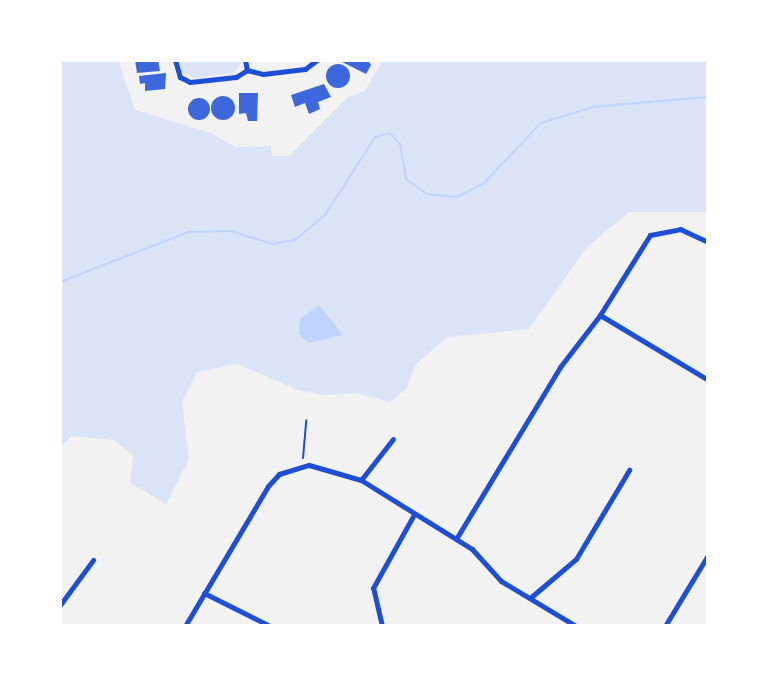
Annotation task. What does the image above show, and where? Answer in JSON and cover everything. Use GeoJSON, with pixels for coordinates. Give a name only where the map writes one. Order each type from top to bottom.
{"type":"FeatureCollection","features":[{"type":"Feature","properties":{"kind":"street"},"geometry":{"type":"LineString","coordinates":[[175,60],[180,77],[190,82],[236,77],[247,70],[263,74],[305,69],[317,60]]}},
{"type":"Feature","properties":{"kind":"street"},"geometry":{"type":"LineString","coordinates":[[245,60],[247,70]]}},
{"type":"Feature","properties":{"kind":"street"},"geometry":{"type":"LineString","coordinates":[[456,539],[560,367],[600,315],[650,235],[680,229],[708,242]]}},
{"type":"Feature","properties":{"kind":"street"},"geometry":{"type":"LineString","coordinates":[[600,315],[708,380]]}},
{"type":"Feature","properties":{"kind":"street"},"geometry":{"type":"LineString","coordinates":[[361,480],[393,439]]}},
{"type":"Feature","properties":{"kind":"street"},"geometry":{"type":"LineString","coordinates":[[185,626],[279,474],[309,465],[361,480],[413,516],[456,539],[501,581],[576,626]]}},
{"type":"Feature","properties":{"kind":"street"},"geometry":{"type":"LineString","coordinates":[[530,598],[576,559],[629,470]]}},
{"type":"Feature","properties":{"kind":"street"},"geometry":{"type":"LineString","coordinates":[[382,626],[373,588],[413,516]]}},
{"type":"Feature","properties":{"kind":"street"},"geometry":{"type":"LineString","coordinates":[[665,626],[708,555]]}},
{"type":"Feature","properties":{"kind":"street"},"geometry":{"type":"LineString","coordinates":[[60,605],[93,560]]}},
{"type":"Feature","properties":{"kind":"street"},"geometry":{"type":"LineString","coordinates":[[204,593],[253,622],[270,626]]}},
{"type":"Feature","properties":{"kind":"path"},"geometry":{"type":"LineString","coordinates":[[303,458],[306,420]]}},
{"type":"Feature","properties":{"kind":"shaded area"},"geometry":{"type":"Polygon","coordinates":[[[60,60],[118,60],[135,110],[211,133],[235,147],[271,146],[272,156],[289,156],[348,97],[365,91],[383,60],[708,60],[708,212],[629,212],[587,247],[529,329],[448,337],[416,364],[406,389],[390,402],[355,393],[323,395],[298,390],[237,364],[197,372],[182,402],[189,459],[166,504],[130,483],[133,456],[114,440],[72,436],[60,447],[60,60]]]}},
{"type":"Feature","properties":{"kind":"shaded area"},"geometry":{"type":"Polygon","coordinates":[[[178,60],[242,62],[234,73],[194,78],[181,72],[178,60]]]}},
{"type":"Feature","properties":{"kind":"water"},"geometry":{"type":"Polygon","coordinates":[[[319,305],[343,335],[308,343],[299,334],[300,319],[319,305]]]}},
{"type":"Feature","properties":{"kind":"building"},"geometry":{"type":"Polygon","coordinates":[[[135,60],[158,60],[160,71],[137,73],[135,60]]]}},
{"type":"Feature","properties":{"kind":"building"},"geometry":{"type":"Polygon","coordinates":[[[338,60],[368,60],[371,65],[366,74],[338,60]]]}},
{"type":"Feature","properties":{"kind":"building"},"geometry":{"type":"Polygon","coordinates":[[[338,64],[347,67],[350,76],[347,85],[338,88],[329,85],[326,76],[329,67],[338,64]]]}},
{"type":"Feature","properties":{"kind":"building"},"geometry":{"type":"Polygon","coordinates":[[[166,73],[165,89],[145,91],[145,83],[140,84],[139,76],[166,73]]]}},
{"type":"Feature","properties":{"kind":"building"},"geometry":{"type":"Polygon","coordinates":[[[324,84],[331,97],[318,102],[320,109],[309,114],[305,103],[295,107],[291,95],[324,84]]]}},
{"type":"Feature","properties":{"kind":"building"},"geometry":{"type":"Polygon","coordinates":[[[239,93],[258,93],[257,121],[248,121],[246,113],[239,114],[239,93]]]}},
{"type":"Feature","properties":{"kind":"building"},"geometry":{"type":"Polygon","coordinates":[[[218,96],[228,96],[235,103],[235,113],[228,120],[218,120],[211,113],[211,103],[218,96]]]}},
{"type":"Feature","properties":{"kind":"building"},"geometry":{"type":"Polygon","coordinates":[[[199,98],[207,101],[210,109],[207,117],[199,120],[191,117],[188,109],[191,101],[199,98]]]}},
{"type":"Feature","properties":{"kind":"waterway"},"geometry":{"type":"LineString","coordinates":[[60,282],[188,232],[231,231],[272,244],[295,240],[325,215],[375,137],[390,133],[400,144],[406,179],[427,194],[457,197],[484,183],[541,123],[593,107],[708,97]]}}]}
